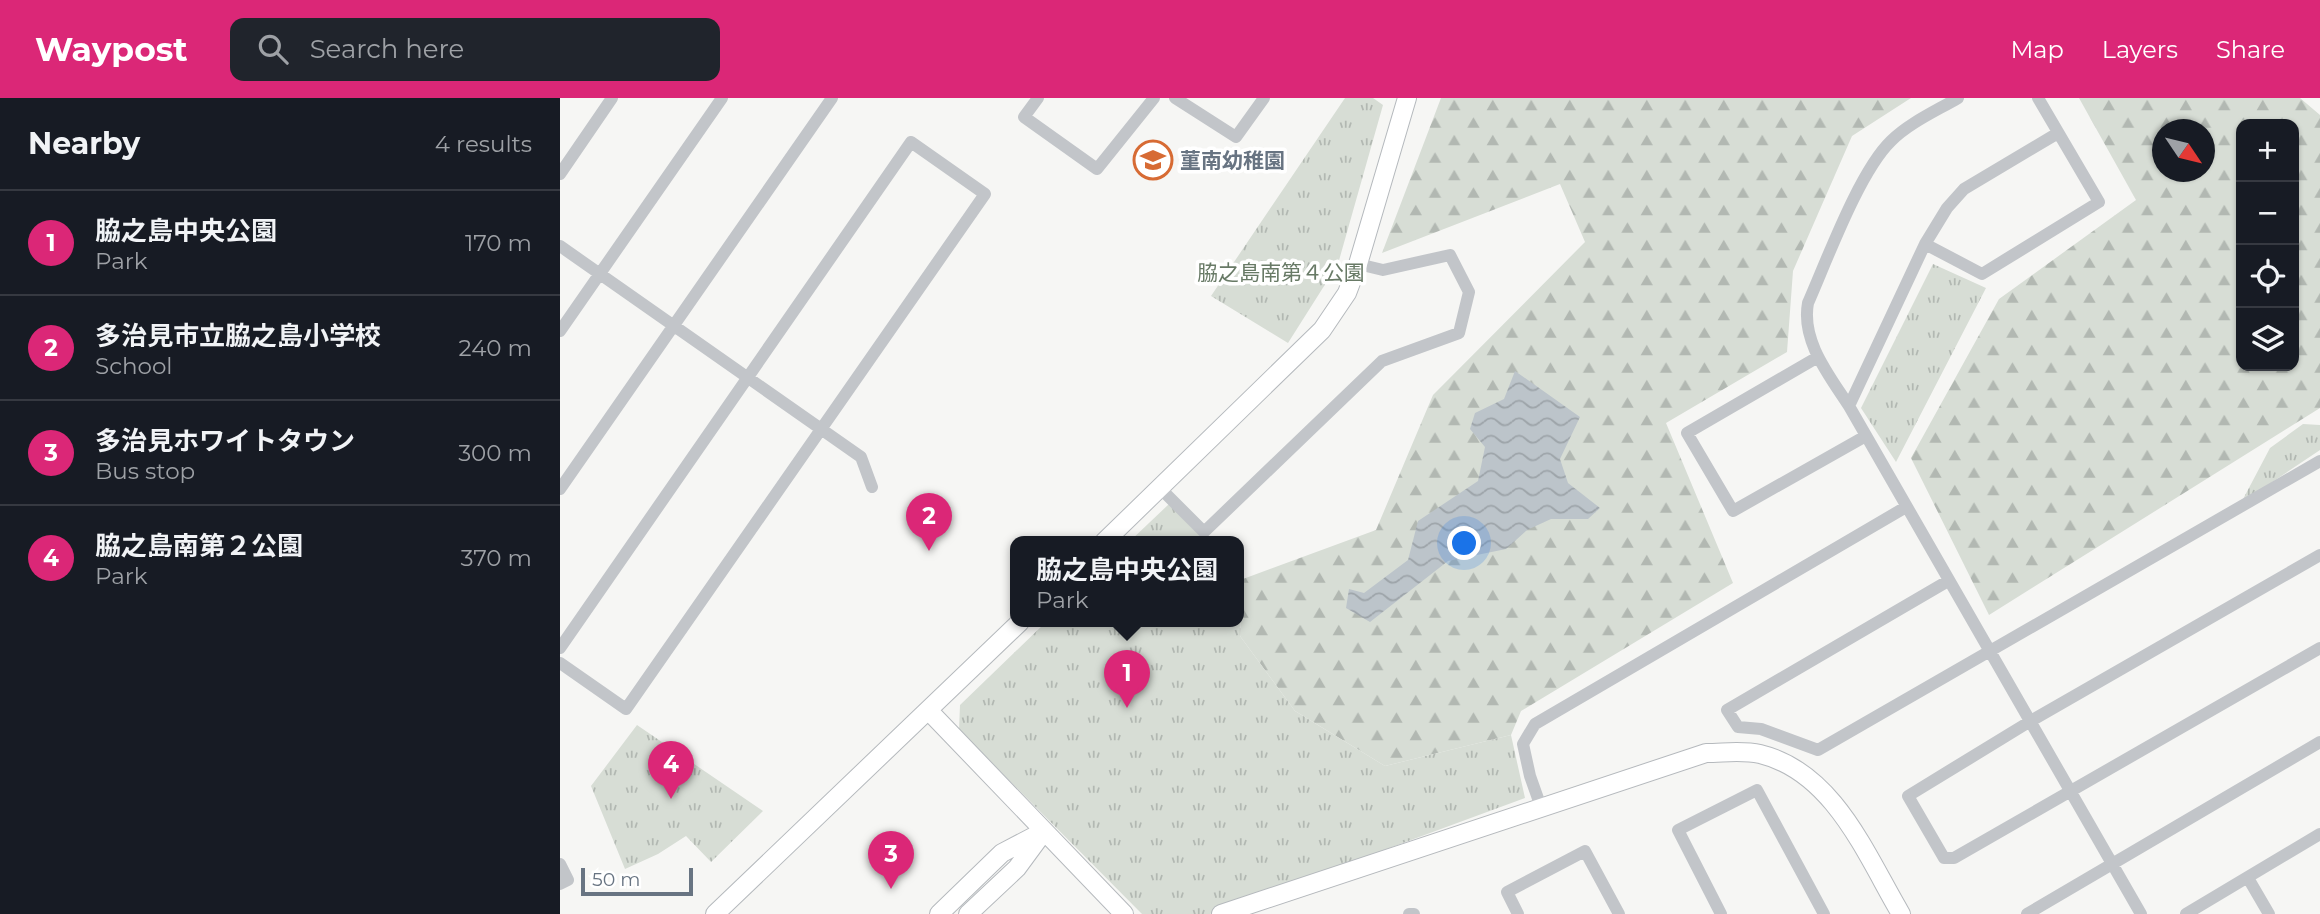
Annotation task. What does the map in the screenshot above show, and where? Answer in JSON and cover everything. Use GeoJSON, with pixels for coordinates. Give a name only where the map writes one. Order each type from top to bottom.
{"type":"FeatureCollection","features":[{"type":"Feature","properties":{"kind":"street"},"geometry":{"type":"LineString","coordinates":[[560,174],[612,98]]}},
{"type":"Feature","properties":{"kind":"street"},"geometry":{"type":"LineString","coordinates":[[560,331],[722,98]]}},
{"type":"Feature","properties":{"kind":"street"},"geometry":{"type":"LineString","coordinates":[[560,489],[832,98]]}},
{"type":"Feature","properties":{"kind":"street"},"geometry":{"type":"LineString","coordinates":[[1038,98],[1024,117],[1097,169],[1154,98]]}},
{"type":"Feature","properties":{"kind":"street"},"geometry":{"type":"LineString","coordinates":[[1175,98],[1236,137],[1264,98]]}},
{"type":"Feature","properties":{"kind":"street"},"geometry":{"type":"LineString","coordinates":[[1110,536],[1322,330],[1347,293],[1358,264],[1407,98]]}},
{"type":"Feature","properties":{"kind":"street"},"geometry":{"type":"LineString","coordinates":[[1958,98],[1903,130],[1889,142],[1851,206],[1808,303],[1805,317],[1818,357],[1849,406],[1864,437],[2141,914]]}},
{"type":"Feature","properties":{"kind":"street"},"geometry":{"type":"LineString","coordinates":[[1925,244],[1983,274],[2099,202],[2038,98]]}},
{"type":"Feature","properties":{"kind":"street"},"geometry":{"type":"LineString","coordinates":[[1849,406],[1925,244],[1947,208],[1964,190],[2058,134]]}},
{"type":"Feature","properties":{"kind":"street"},"geometry":{"type":"LineString","coordinates":[[560,648],[911,142],[985,194],[626,709],[560,663]]}},
{"type":"Feature","properties":{"kind":"street"},"geometry":{"type":"LineString","coordinates":[[560,246],[861,457],[872,487]]}},
{"type":"Feature","properties":{"kind":"street"},"geometry":{"type":"LineString","coordinates":[[1160,488],[1203,532],[1382,361],[1459,333],[1469,292],[1450,255],[1383,270],[1358,264]]}},
{"type":"Feature","properties":{"kind":"street"},"geometry":{"type":"LineString","coordinates":[[1818,357],[1687,433],[1694,446],[1733,511],[1864,437]]}},
{"type":"Feature","properties":{"kind":"street"},"geometry":{"type":"LineString","coordinates":[[1948,580],[1727,710],[1738,727],[1761,729],[1818,750],[2320,461]]}},
{"type":"Feature","properties":{"kind":"street"},"geometry":{"type":"LineString","coordinates":[[1541,807],[1523,744],[1535,724],[1906,507]]}},
{"type":"Feature","properties":{"kind":"street"},"geometry":{"type":"LineString","coordinates":[[2320,555],[2029,722],[1908,796],[1944,858],[1954,858],[2320,648]]}},
{"type":"Feature","properties":{"kind":"street"},"geometry":{"type":"LineString","coordinates":[[715,914],[1015,627]]}},
{"type":"Feature","properties":{"kind":"street"},"geometry":{"type":"LineString","coordinates":[[928,710],[1124,914]]}},
{"type":"Feature","properties":{"kind":"street"},"geometry":{"type":"LineString","coordinates":[[2026,914],[2320,742]]}},
{"type":"Feature","properties":{"kind":"street"},"geometry":{"type":"LineString","coordinates":[[1221,914],[1706,753],[1760,754],[1806,776],[1839,808],[1901,914]]}},
{"type":"Feature","properties":{"kind":"street"},"geometry":{"type":"LineString","coordinates":[[1721,914],[1678,830],[1757,790],[1824,914]]}},
{"type":"Feature","properties":{"kind":"street"},"geometry":{"type":"LineString","coordinates":[[939,914],[1002,853],[1044,831]]}},
{"type":"Feature","properties":{"kind":"street"},"geometry":{"type":"LineString","coordinates":[[968,914],[1017,868],[1044,831]]}},
{"type":"Feature","properties":{"kind":"street"},"geometry":{"type":"LineString","coordinates":[[2186,914],[2320,834]]}},
{"type":"Feature","properties":{"kind":"street"},"geometry":{"type":"LineString","coordinates":[[1518,914],[1507,892],[1585,851],[1619,914]]}},
{"type":"Feature","properties":{"kind":"street"},"geometry":{"type":"LineString","coordinates":[[560,864],[568,880],[560,884]]}},
{"type":"Feature","properties":{"kind":"street"},"geometry":{"type":"LineString","coordinates":[[2248,878],[2269,914]]}},
{"type":"Feature","properties":{"kind":"green space","name":"脇之島南第４公園"},"geometry":{"type":"Polygon","coordinates":[[[1345,98],[1373,98],[1383,105],[1338,264],[1288,343],[1211,296],[1345,98]]]}},
{"type":"Feature","properties":{"kind":"green space"},"geometry":{"type":"Polygon","coordinates":[[[1441,98],[1911,98],[1852,136],[1793,271],[1787,352],[1666,423],[1733,583],[1521,711],[1511,735],[1385,766],[1295,711],[1240,636],[1240,627],[1244,627],[1244,579],[1376,530],[1433,395],[1585,242],[1560,184],[1382,253],[1441,98]]]}},
{"type":"Feature","properties":{"kind":"green space"},"geometry":{"type":"Polygon","coordinates":[[[2079,98],[2300,98],[2320,115],[2320,408],[1989,615],[1911,458],[1999,299],[2136,200],[2079,98]]]}},
{"type":"Feature","properties":{"kind":"green space"},"geometry":{"type":"Polygon","coordinates":[[[1933,264],[1986,288],[1896,462],[1861,408],[1933,264]]]}},
{"type":"Feature","properties":{"kind":"green space"},"geometry":{"type":"Polygon","coordinates":[[[2303,424],[2320,425],[2320,450],[2241,503],[2270,448],[2303,424]]]}},
{"type":"Feature","properties":{"kind":"green space"},"geometry":{"type":"Polygon","coordinates":[[[1169,504],[1200,536],[1135,536],[1169,504]]]}},
{"type":"Feature","properties":{"kind":"green space"},"geometry":{"type":"Polygon","coordinates":[[[1041,627],[1240,627],[1240,636],[1295,711],[1385,766],[1511,735],[1525,798],[1210,914],[1142,914],[959,730],[960,705],[1041,627]]]}},
{"type":"Feature","properties":{"kind":"green space"},"geometry":{"type":"Polygon","coordinates":[[[637,725],[763,811],[711,862],[686,836],[658,854],[625,869],[591,786],[637,725]]]}},
{"type":"Feature","properties":{"kind":"water"},"geometry":{"type":"Polygon","coordinates":[[[1515,371],[1580,417],[1560,459],[1568,483],[1600,508],[1588,519],[1551,519],[1527,530],[1506,549],[1448,561],[1370,622],[1346,608],[1349,589],[1364,593],[1408,560],[1418,521],[1478,481],[1485,447],[1470,429],[1475,413],[1504,399],[1515,371]]]}},
{"type":"Feature","properties":{"kind":"place","name":"菫南幼稚園"},"geometry":{"type":"Point","coordinates":[1153,160]}},
{"type":"Feature","properties":{"kind":"place","name":"多治見市立脇之島小学校"},"geometry":{"type":"Point","coordinates":[929,551]}},
{"type":"Feature","properties":{"kind":"place","name":"脇之島中央公園"},"geometry":{"type":"Point","coordinates":[1127,708]}},
{"type":"Feature","properties":{"kind":"place","name":"脇之島南第２公園"},"geometry":{"type":"Point","coordinates":[671,799]}},
{"type":"Feature","properties":{"kind":"place","name":"多治見ホワイトタウン"},"geometry":{"type":"Point","coordinates":[891,889]}}]}
